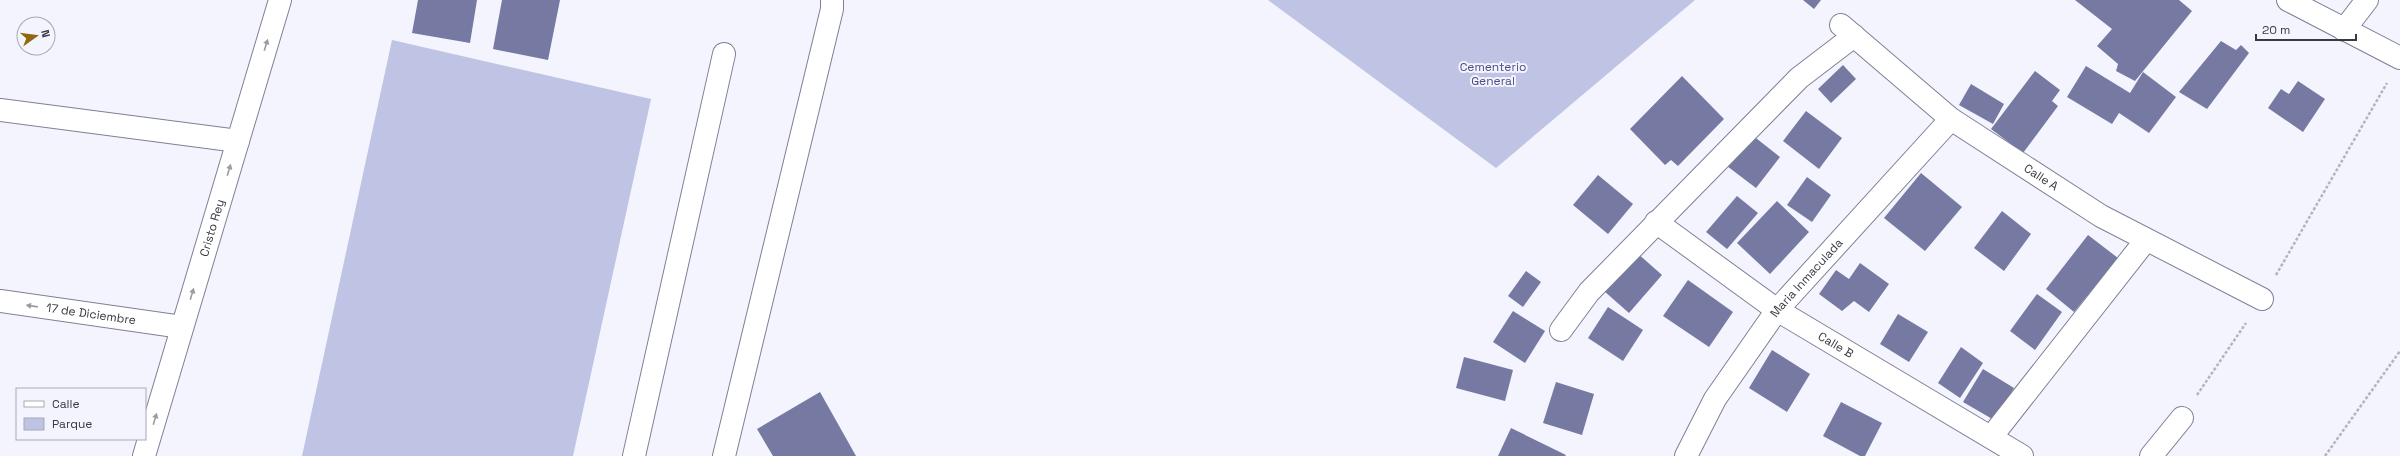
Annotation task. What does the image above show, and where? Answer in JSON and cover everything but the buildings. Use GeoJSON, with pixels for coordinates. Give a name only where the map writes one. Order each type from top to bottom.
{"type":"FeatureCollection","features":[{"type":"Feature","properties":{"kind":"main road","name":"Cristo Rey"},"geometry":{"type":"LineString","coordinates":[[144,456],[280,0]]}},
{"type":"Feature","properties":{"kind":"main road"},"geometry":{"type":"LineString","coordinates":[[724,456],[832,9],[832,0]]}},
{"type":"Feature","properties":{"kind":"main road"},"geometry":{"type":"LineString","coordinates":[[2288,0],[2400,58]]}},
{"type":"Feature","properties":{"kind":"main road"},"geometry":{"type":"LineString","coordinates":[[2344,30],[2367,0]]}},
{"type":"Feature","properties":{"kind":"main road","name":"Calle A"},"geometry":{"type":"LineString","coordinates":[[1656,222],[1848,30],[1951,118],[2101,216],[2262,299]]}},
{"type":"Feature","properties":{"kind":"main road"},"geometry":{"type":"LineString","coordinates":[[634,456],[724,54]]}},
{"type":"Feature","properties":{"kind":"main road"},"geometry":{"type":"LineString","coordinates":[[0,110],[238,141]]}},
{"type":"Feature","properties":{"kind":"main road","name":"Maria Inmaculada"},"geometry":{"type":"LineString","coordinates":[[1686,456],[1715,399],[1777,310],[1951,118]]}},
{"type":"Feature","properties":{"kind":"main road"},"geometry":{"type":"LineString","coordinates":[[1561,330],[1588,292],[1656,222]]}},
{"type":"Feature","properties":{"kind":"main road","name":"Calle B"},"geometry":{"type":"LineString","coordinates":[[1656,222],[1777,310],[1992,436],[2022,456]]}},
{"type":"Feature","properties":{"kind":"main road"},"geometry":{"type":"LineString","coordinates":[[1992,436],[2146,240]]}},
{"type":"Feature","properties":{"kind":"main road","name":"17 de Diciembre"},"geometry":{"type":"LineString","coordinates":[[0,301],[182,327]]}},
{"type":"Feature","properties":{"kind":"main road"},"geometry":{"type":"LineString","coordinates":[[2151,456],[2182,418]]}},
{"type":"Feature","properties":{"kind":"path"},"geometry":{"type":"LineString","coordinates":[[2182,418],[2262,299],[2388,81]]}},
{"type":"Feature","properties":{"kind":"path"},"geometry":{"type":"LineString","coordinates":[[2325,456],[2400,351]]}},
{"type":"Feature","properties":{"kind":"green space","name":"Cementerio General"},"geometry":{"type":"Polygon","coordinates":[[[1268,0],[1695,0],[1496,168],[1268,0]]]}},
{"type":"Feature","properties":{"kind":"green space"},"geometry":{"type":"Polygon","coordinates":[[[392,40],[651,99],[573,456],[302,456],[392,40]]]}}]}
